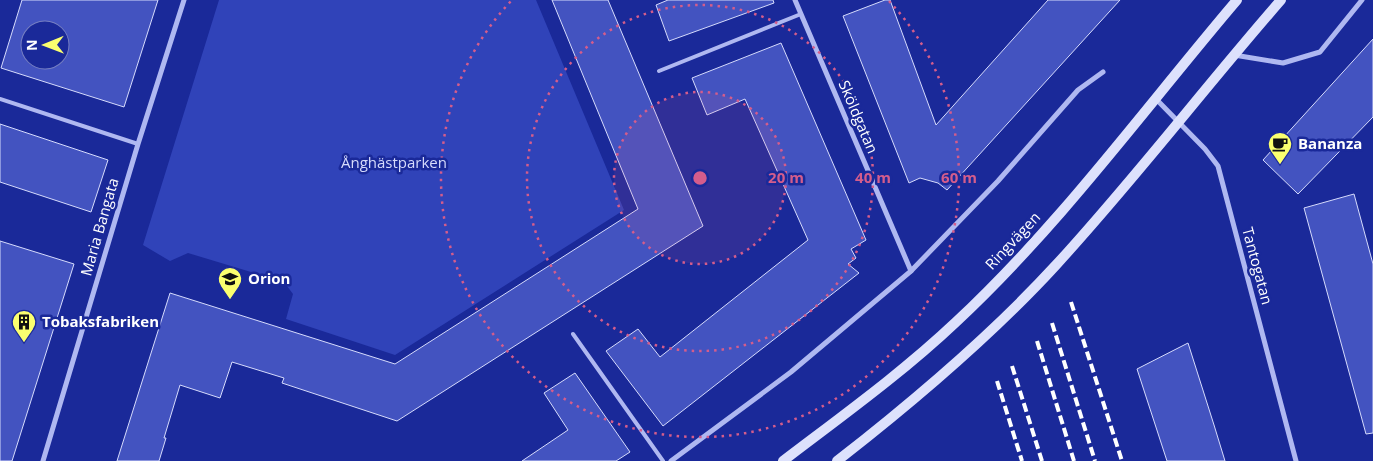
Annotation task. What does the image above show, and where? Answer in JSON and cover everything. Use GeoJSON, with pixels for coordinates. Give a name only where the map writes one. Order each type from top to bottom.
{"type":"FeatureCollection","features":[{"type":"Feature","properties":{"kind":"main road"},"geometry":{"type":"LineString","coordinates":[[837,461],[907,406],[985,336],[1042,280],[1142,166],[1233,54],[1281,0]]}},
{"type":"Feature","properties":{"kind":"main road","name":"Ringvägen"},"geometry":{"type":"LineString","coordinates":[[782,461],[886,383],[957,321],[1031,245],[1112,153],[1233,2]]}},
{"type":"Feature","properties":{"kind":"street","name":"Maria Bangata"},"geometry":{"type":"LineString","coordinates":[[43,461],[138,144],[184,0]]}},
{"type":"Feature","properties":{"kind":"street","name":"Sköldgatan"},"geometry":{"type":"LineString","coordinates":[[795,0],[911,270]]}},
{"type":"Feature","properties":{"kind":"street"},"geometry":{"type":"LineString","coordinates":[[1233,54],[1283,63],[1320,52],[1362,0]]}},
{"type":"Feature","properties":{"kind":"street"},"geometry":{"type":"LineString","coordinates":[[671,461],[791,372],[911,270],[998,181],[1078,90],[1103,72]]}},
{"type":"Feature","properties":{"kind":"street","name":"Tantogatan"},"geometry":{"type":"LineString","coordinates":[[1155,99],[1178,121],[1218,166],[1296,461]]}},
{"type":"Feature","properties":{"kind":"lane"},"geometry":{"type":"LineString","coordinates":[[658,71],[801,14]]}},
{"type":"Feature","properties":{"kind":"lane"},"geometry":{"type":"LineString","coordinates":[[0,99],[138,144]]}},
{"type":"Feature","properties":{"kind":"lane"},"geometry":{"type":"LineString","coordinates":[[573,334],[663,461]]}},
{"type":"Feature","properties":{"kind":"green space","name":"Ånghästparken"},"geometry":{"type":"Polygon","coordinates":[[[219,0],[536,0],[624,210],[395,355],[286,319],[293,294],[284,282],[188,253],[170,261],[143,245],[219,0]]]}},
{"type":"Feature","properties":{"kind":"building"},"geometry":{"type":"Polygon","coordinates":[[[22,0],[158,0],[124,107],[1,68],[22,0]]]}},
{"type":"Feature","properties":{"kind":"building"},"geometry":{"type":"Polygon","coordinates":[[[552,0],[608,0],[703,226],[397,421],[282,383],[284,378],[232,362],[220,398],[180,385],[159,461],[117,461],[170,293],[395,364],[638,209],[552,0]]]}},
{"type":"Feature","properties":{"kind":"building"},"geometry":{"type":"Polygon","coordinates":[[[668,0],[773,0],[774,3],[669,41],[656,5],[668,0]]]}},
{"type":"Feature","properties":{"kind":"building"},"geometry":{"type":"Polygon","coordinates":[[[885,0],[890,0],[936,125],[1048,0],[1120,0],[947,190],[938,183],[920,178],[909,183],[843,16],[885,0]]]}},
{"type":"Feature","properties":{"kind":"building"},"geometry":{"type":"Polygon","coordinates":[[[1373,39],[1373,117],[1298,194],[1263,160],[1373,39]]]}},
{"type":"Feature","properties":{"kind":"building"},"geometry":{"type":"Polygon","coordinates":[[[781,43],[866,240],[851,249],[856,258],[848,264],[859,273],[663,426],[606,351],[638,329],[660,357],[808,240],[745,99],[707,115],[692,78],[781,43]]]}},
{"type":"Feature","properties":{"kind":"building"},"geometry":{"type":"Polygon","coordinates":[[[0,124],[108,160],[91,212],[0,182],[0,124]]]}},
{"type":"Feature","properties":{"kind":"building"},"geometry":{"type":"Polygon","coordinates":[[[1354,194],[1373,264],[1373,433],[1366,434],[1304,208],[1354,194]]]}},
{"type":"Feature","properties":{"kind":"building","name":"Tobaksfabriken"},"geometry":{"type":"Polygon","coordinates":[[[0,241],[74,264],[12,461],[0,461],[0,241]]]}},
{"type":"Feature","properties":{"kind":"building"},"geometry":{"type":"Polygon","coordinates":[[[1188,343],[1225,461],[1167,461],[1137,369],[1188,343]]]}},
{"type":"Feature","properties":{"kind":"building"},"geometry":{"type":"Polygon","coordinates":[[[575,373],[630,452],[616,461],[522,461],[568,430],[544,393],[575,373]]]}},
{"type":"Feature","properties":{"kind":"railway"},"geometry":{"type":"LineString","coordinates":[[1071,302],[1122,461]]}},
{"type":"Feature","properties":{"kind":"railway"},"geometry":{"type":"LineString","coordinates":[[1052,323],[1095,461]]}},
{"type":"Feature","properties":{"kind":"railway"},"geometry":{"type":"LineString","coordinates":[[1037,341],[1074,461]]}},
{"type":"Feature","properties":{"kind":"railway"},"geometry":{"type":"LineString","coordinates":[[1012,366],[1042,461]]}},
{"type":"Feature","properties":{"kind":"railway"},"geometry":{"type":"LineString","coordinates":[[997,381],[1022,461]]}},
{"type":"Feature","properties":{"kind":"place","name":"Bananza"},"geometry":{"type":"Point","coordinates":[1280,165]}},
{"type":"Feature","properties":{"kind":"place","name":"Orion"},"geometry":{"type":"Point","coordinates":[230,300]}},
{"type":"Feature","properties":{"kind":"place","name":"Tobaksfabriken"},"geometry":{"type":"Point","coordinates":[24,343]}}]}
